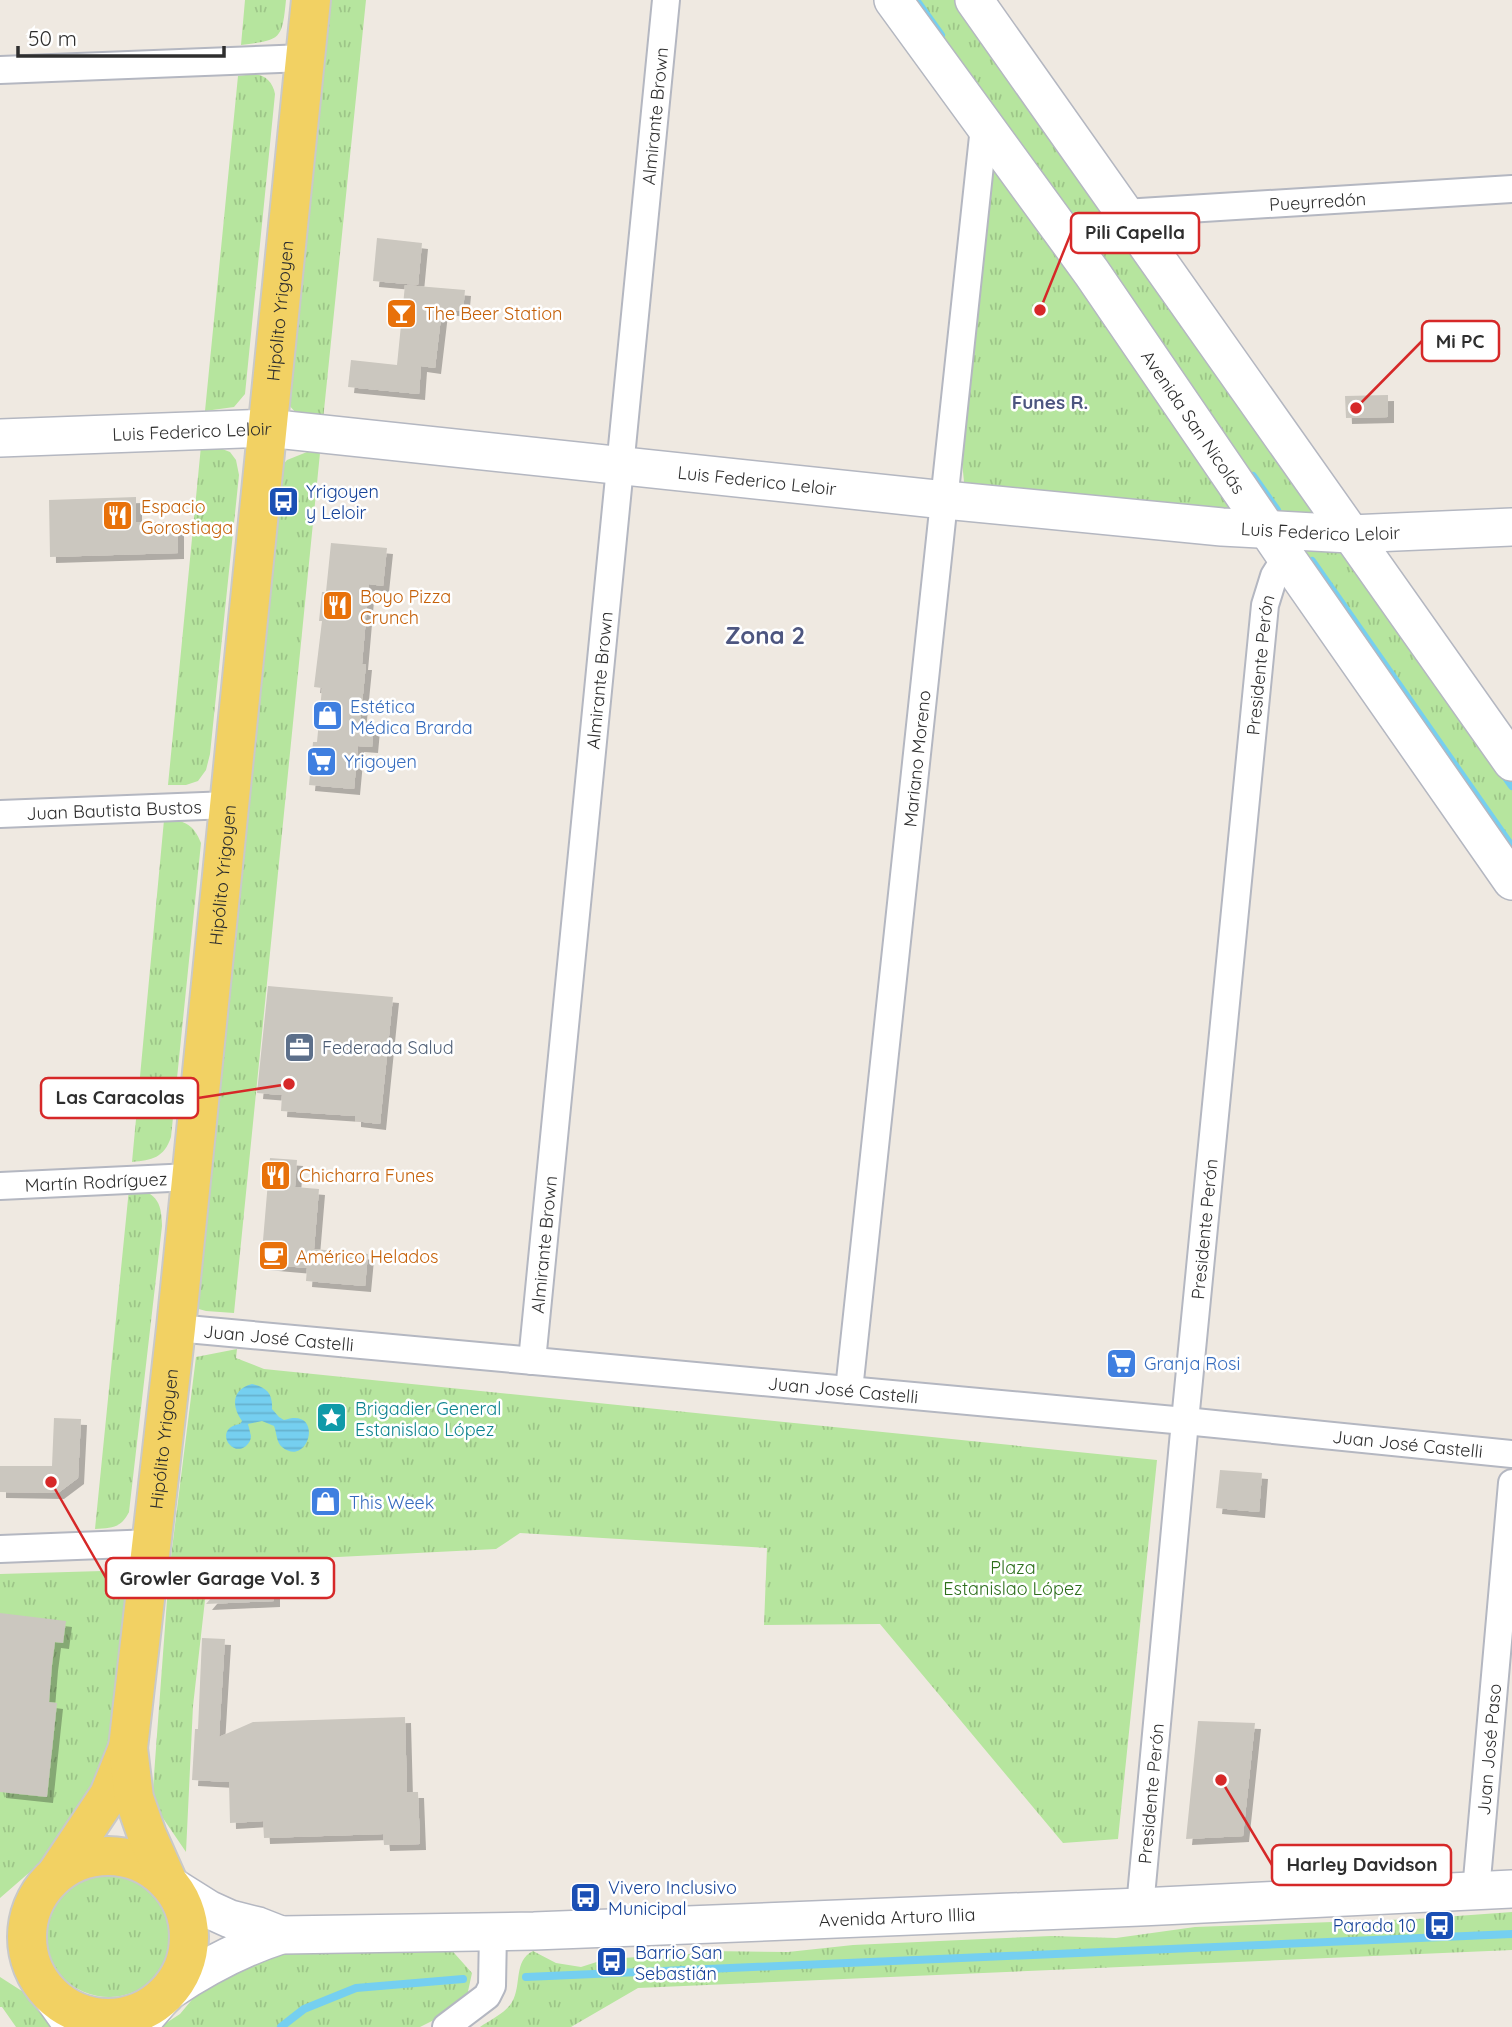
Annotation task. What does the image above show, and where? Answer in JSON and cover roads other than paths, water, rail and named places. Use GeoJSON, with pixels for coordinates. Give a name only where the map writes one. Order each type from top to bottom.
{"type":"FeatureCollection","features":[{"type":"Feature","properties":{"kind":"main road","name":"Hipólito Yrigoyen"},"geometry":{"type":"LineString","coordinates":[[170,1883],[147,1835],[134,1798],[128,1748],[176,1328],[311,0]]}},
{"type":"Feature","properties":{"kind":"main road","name":"Hipólito Yrigoyen"},"geometry":{"type":"LineString","coordinates":[[53,1877],[109,1795],[128,1748]]}},
{"type":"Feature","properties":{"kind":"main road"},"geometry":{"type":"LineString","coordinates":[[0,1906],[83,1859],[114,1855],[142,1862],[170,1883],[186,1912],[190,1940],[184,1967],[166,1994],[137,2013],[107,2018],[78,2013],[0,1962]]}},
{"type":"Feature","properties":{"kind":"main road"},"geometry":{"type":"LineString","coordinates":[[48,1993],[30,1963],[26,1934],[32,1905],[53,1877]]}},
{"type":"Feature","properties":{"kind":"street","name":"Almirante Brown"},"geometry":{"type":"LineString","coordinates":[[532,1361],[666,0]]}},
{"type":"Feature","properties":{"kind":"street","name":"Avenida San Nicolás"},"geometry":{"type":"LineString","coordinates":[[893,0],[1092,273],[1276,544],[1512,881]]}},
{"type":"Feature","properties":{"kind":"street"},"geometry":{"type":"LineString","coordinates":[[974,0],[1512,762]]}},
{"type":"Feature","properties":{"kind":"street"},"geometry":{"type":"LineString","coordinates":[[0,70],[305,58]]}},
{"type":"Feature","properties":{"kind":"street","name":"Mariano Moreno"},"geometry":{"type":"LineString","coordinates":[[849,1390],[984,127]]}},
{"type":"Feature","properties":{"kind":"street","name":"Pueyrredón"},"geometry":{"type":"LineString","coordinates":[[1124,213],[1512,190]]}},
{"type":"Feature","properties":{"kind":"street","name":"Luis Federico Leloir"},"geometry":{"type":"LineString","coordinates":[[0,438],[267,428],[945,500],[1276,544],[1350,534],[1512,527]]}},
{"type":"Feature","properties":{"kind":"street","name":"Presidente Perón"},"geometry":{"type":"LineString","coordinates":[[1140,1907],[1265,605],[1274,576],[1276,544]]}},
{"type":"Feature","properties":{"kind":"street","name":"Juan Bautista Bustos"},"geometry":{"type":"LineString","coordinates":[[0,814],[229,805]]}},
{"type":"Feature","properties":{"kind":"street","name":"Martín Rodríguez"},"geometry":{"type":"LineString","coordinates":[[0,1185],[191,1177]]}},
{"type":"Feature","properties":{"kind":"street","name":"Juan José Castelli"},"geometry":{"type":"LineString","coordinates":[[176,1328],[1185,1421],[1512,1454]]}},
{"type":"Feature","properties":{"kind":"street","name":"Juan José Paso"},"geometry":{"type":"LineString","coordinates":[[1476,1891],[1512,1483]]}},
{"type":"Feature","properties":{"kind":"street"},"geometry":{"type":"LineString","coordinates":[[0,1549],[153,1543]]}},
{"type":"Feature","properties":{"kind":"street","name":"Avenida Arturo Illia"},"geometry":{"type":"LineString","coordinates":[[170,1883],[219,1914],[281,1936]]}},
{"type":"Feature","properties":{"kind":"street","name":"Avenida Arturo Illia"},"geometry":{"type":"LineString","coordinates":[[166,1994],[197,1972],[227,1956],[281,1936],[493,1932],[1140,1907],[1512,1889]]}},
{"type":"Feature","properties":{"kind":"street"},"geometry":{"type":"LineString","coordinates":[[446,2027],[487,1996],[492,1986],[493,1932]]}},
{"type":"Feature","properties":{"kind":"street"},"geometry":{"type":"LineString","coordinates":[[48,1993],[74,2027]]}},
{"type":"Feature","properties":{"kind":"street"},"geometry":{"type":"LineString","coordinates":[[137,2027],[166,1994]]}},
{"type":"Feature","properties":{"kind":"water"},"geometry":{"type":"Polygon","coordinates":[[[252,1384],[268,1392],[272,1409],[279,1417],[284,1420],[297,1418],[305,1421],[309,1428],[308,1436],[299,1450],[292,1452],[282,1447],[274,1426],[262,1421],[248,1424],[251,1437],[246,1446],[235,1448],[227,1441],[227,1431],[242,1421],[236,1410],[237,1394],[245,1386],[252,1384]]]}},
{"type":"Feature","properties":{"kind":"waterway"},"geometry":{"type":"LineString","coordinates":[[916,0],[941,35]]}},
{"type":"Feature","properties":{"kind":"waterway"},"geometry":{"type":"LineString","coordinates":[[1253,476],[1277,510]]}},
{"type":"Feature","properties":{"kind":"waterway"},"geometry":{"type":"LineString","coordinates":[[1312,561],[1512,847]]}},
{"type":"Feature","properties":{"kind":"waterway"},"geometry":{"type":"LineString","coordinates":[[1502,772],[1512,786]]}},
{"type":"Feature","properties":{"kind":"waterway"},"geometry":{"type":"LineString","coordinates":[[526,1977],[1512,1934]]}},
{"type":"Feature","properties":{"kind":"waterway"},"geometry":{"type":"LineString","coordinates":[[281,2027],[304,2009],[356,1988],[463,1979]]}},
{"type":"Feature","properties":{"kind":"place","name":"Pili Capella"},"geometry":{"type":"Point","coordinates":[1040,310]}},
{"type":"Feature","properties":{"kind":"place","name":"The Beer Station"},"geometry":{"type":"Point","coordinates":[401,313]}},
{"type":"Feature","properties":{"kind":"place","name":"Mi PC"},"geometry":{"type":"Point","coordinates":[1356,408]}},
{"type":"Feature","properties":{"kind":"place","name":"Yrigoyen y Leloir"},"geometry":{"type":"Point","coordinates":[283,501]}},
{"type":"Feature","properties":{"kind":"place","name":"Espacio Gorostiaga"},"geometry":{"type":"Point","coordinates":[118,516]}},
{"type":"Feature","properties":{"kind":"place","name":"Boyo Pizza Crunch"},"geometry":{"type":"Point","coordinates":[337,606]}},
{"type":"Feature","properties":{"kind":"place","name":"Estética Médica Brarda"},"geometry":{"type":"Point","coordinates":[327,716]}},
{"type":"Feature","properties":{"kind":"place","name":"Yrigoyen"},"geometry":{"type":"Point","coordinates":[321,761]}},
{"type":"Feature","properties":{"kind":"place","name":"Federada Salud"},"geometry":{"type":"Point","coordinates":[299,1047]}},
{"type":"Feature","properties":{"kind":"place","name":"Las Caracolas"},"geometry":{"type":"Point","coordinates":[289,1084]}},
{"type":"Feature","properties":{"kind":"place","name":"Chicharra Funes"},"geometry":{"type":"Point","coordinates":[276,1175]}},
{"type":"Feature","properties":{"kind":"place","name":"Américo Helados"},"geometry":{"type":"Point","coordinates":[273,1256]}},
{"type":"Feature","properties":{"kind":"place","name":"Granja Rosi"},"geometry":{"type":"Point","coordinates":[1121,1363]}},
{"type":"Feature","properties":{"kind":"place","name":"Brigadier General Estanislao López"},"geometry":{"type":"Point","coordinates":[332,1418]}},
{"type":"Feature","properties":{"kind":"place","name":"Growler Garage Vol. 3"},"geometry":{"type":"Point","coordinates":[51,1482]}},
{"type":"Feature","properties":{"kind":"place","name":"This Week"},"geometry":{"type":"Point","coordinates":[326,1502]}},
{"type":"Feature","properties":{"kind":"place","name":"Harley Davidson"},"geometry":{"type":"Point","coordinates":[1221,1780]}},
{"type":"Feature","properties":{"kind":"place","name":"Vivero Inclusivo Municipal"},"geometry":{"type":"Point","coordinates":[585,1897]}},
{"type":"Feature","properties":{"kind":"place","name":"Parada 10"},"geometry":{"type":"Point","coordinates":[1439,1925]}},
{"type":"Feature","properties":{"kind":"place","name":"Barrio San Sebastián"},"geometry":{"type":"Point","coordinates":[612,1962]}},
{"type":"Feature","properties":{"kind":"district","name":"Funes R."},"geometry":{"type":"Point","coordinates":[1050,402]}},
{"type":"Feature","properties":{"kind":"district","name":"Zona 2"},"geometry":{"type":"Point","coordinates":[765,635]}},
{"type":"Feature","properties":{"kind":"park label","name":"Plaza Estanislao López"},"geometry":{"type":"Point","coordinates":[1013,1577]}}]}
